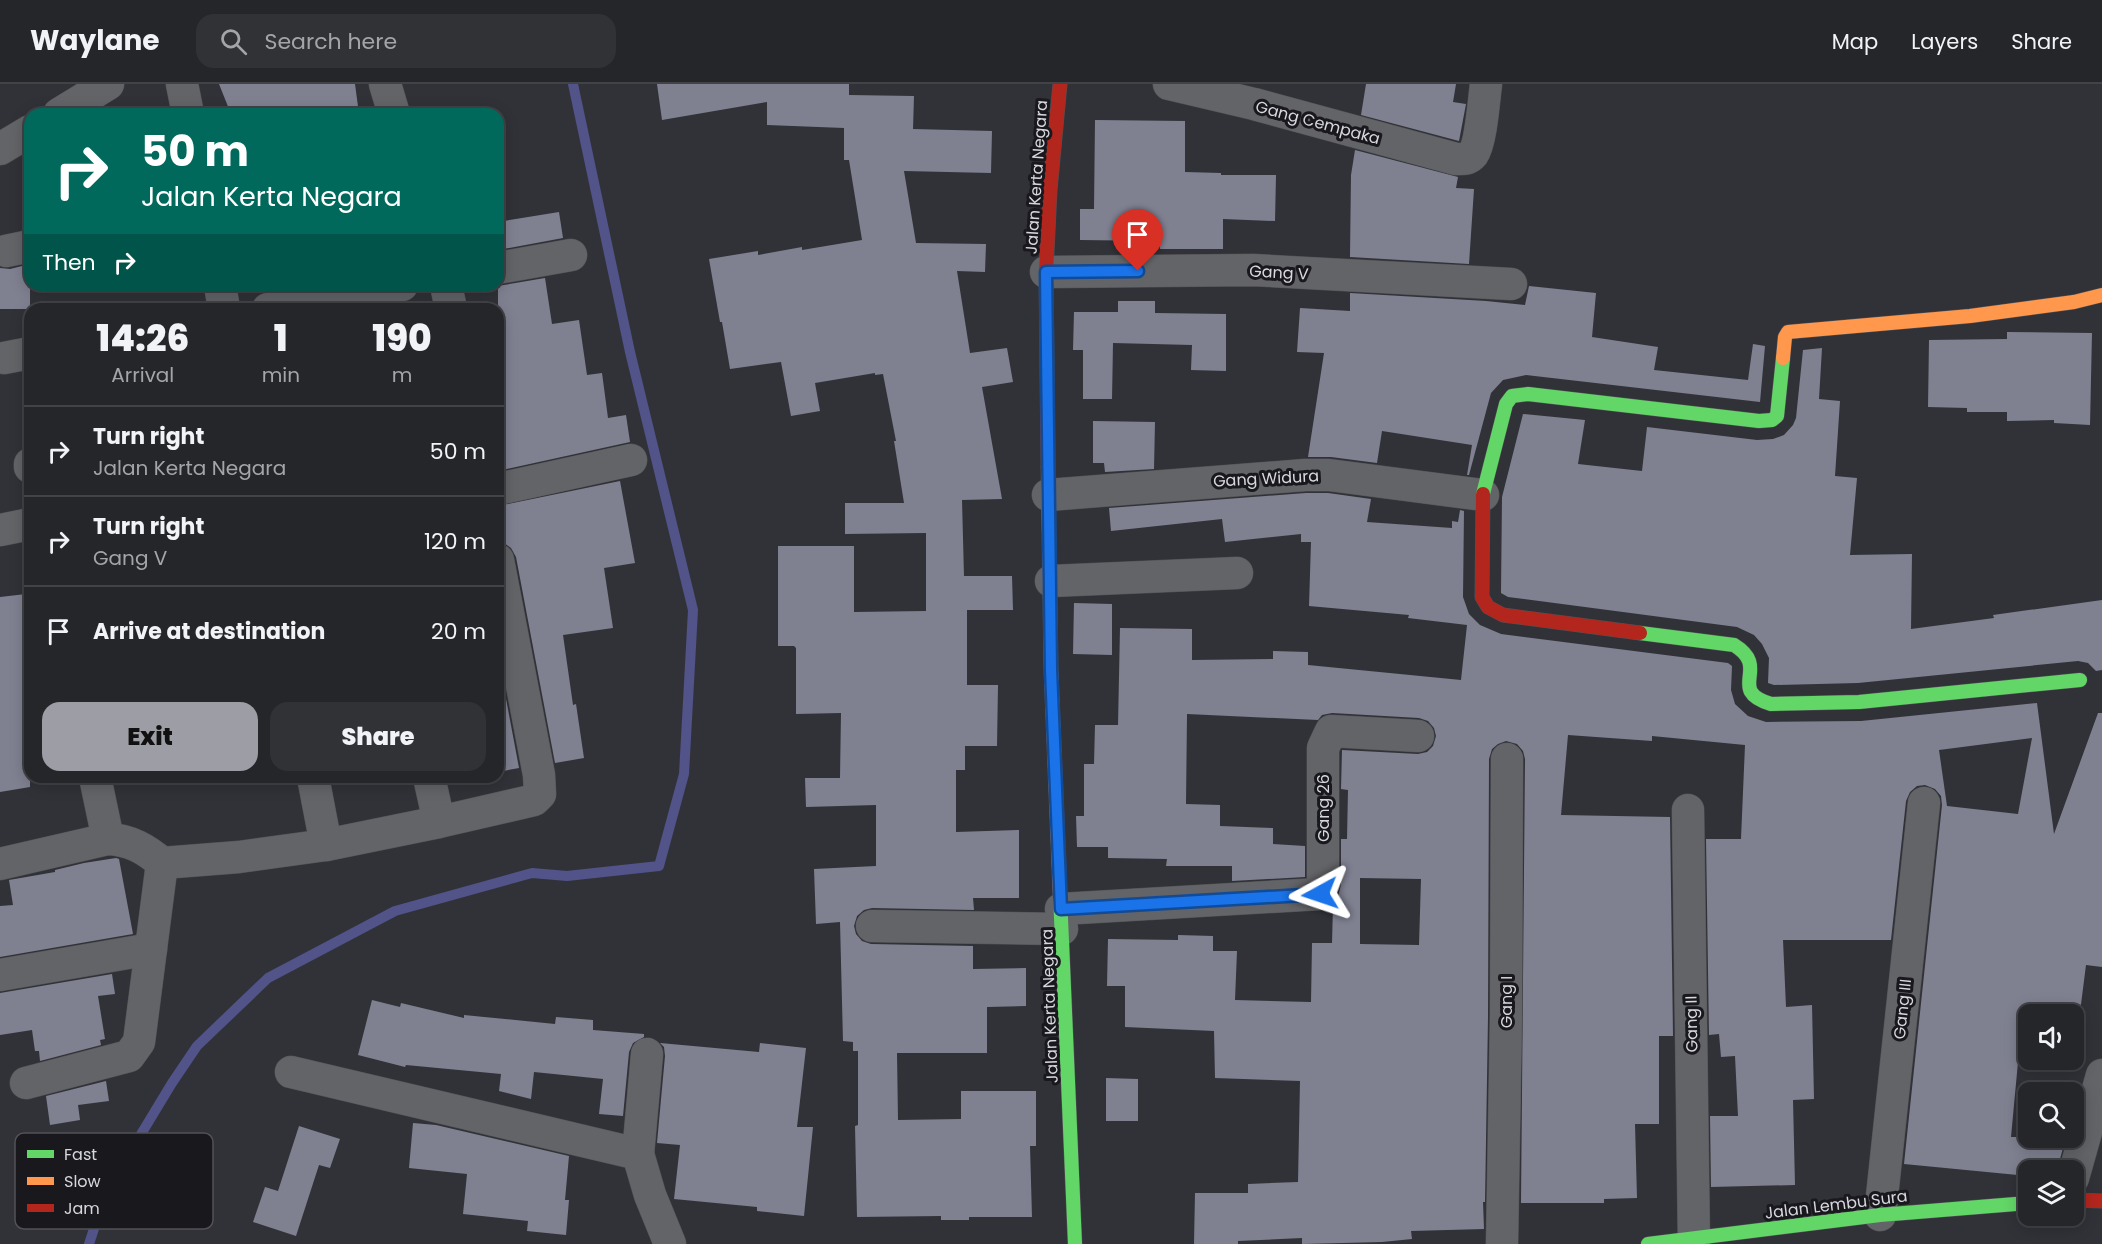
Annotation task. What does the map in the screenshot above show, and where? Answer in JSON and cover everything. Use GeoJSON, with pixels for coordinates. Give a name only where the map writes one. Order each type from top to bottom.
{"type":"FeatureCollection","features":[{"type":"Feature","properties":{"kind":"street"},"geometry":{"type":"LineString","coordinates":[[68,108],[108,84]]}},
{"type":"Feature","properties":{"kind":"street"},"geometry":{"type":"LineString","coordinates":[[182,84],[187,108]]}},
{"type":"Feature","properties":{"kind":"street"},"geometry":{"type":"LineString","coordinates":[[385,84],[392,108]]}},
{"type":"Feature","properties":{"kind":"street","name":"Jalan Kerta Negara"},"geometry":{"type":"LineString","coordinates":[[1060,84],[1050,190],[1046,272],[1048,495],[1051,681],[1075,1244]]}},
{"type":"Feature","properties":{"kind":"street","name":"Gang Cempaka"},"geometry":{"type":"LineString","coordinates":[[1169,84],[1254,104],[1456,159],[1466,159],[1473,154],[1477,145],[1486,84]]}},
{"type":"Feature","properties":{"kind":"street"},"geometry":{"type":"LineString","coordinates":[[0,149],[24,135]]}},
{"type":"Feature","properties":{"kind":"street"},"geometry":{"type":"LineString","coordinates":[[504,267],[572,255]]}},
{"type":"Feature","properties":{"kind":"street","name":"Gang V"},"geometry":{"type":"LineString","coordinates":[[1046,272],[1253,270],[1511,284]]}},
{"type":"Feature","properties":{"kind":"street"},"geometry":{"type":"LineString","coordinates":[[343,302],[381,291]]}},
{"type":"Feature","properties":{"kind":"street"},"geometry":{"type":"LineString","coordinates":[[2080,680],[1859,702],[1771,704],[1762,702],[1753,697],[1748,688],[1750,664],[1746,653],[1734,645],[1503,615],[1492,611],[1485,605],[1482,597],[1483,495],[1506,404],[1512,396],[1528,394],[1759,421],[1772,420],[1778,416],[1784,342],[1788,332],[1970,316],[2074,302],[2102,295]]}},
{"type":"Feature","properties":{"kind":"street"},"geometry":{"type":"LineString","coordinates":[[504,488],[631,460]]}},
{"type":"Feature","properties":{"kind":"street","name":"Gang Widura"},"geometry":{"type":"LineString","coordinates":[[1048,495],[1305,475],[1329,475],[1483,495]]}},
{"type":"Feature","properties":{"kind":"street"},"geometry":{"type":"LineString","coordinates":[[0,530],[24,525]]}},
{"type":"Feature","properties":{"kind":"street"},"geometry":{"type":"LineString","coordinates":[[1051,581],[1237,573]]}},
{"type":"Feature","properties":{"kind":"street"},"geometry":{"type":"LineString","coordinates":[[1,858],[108,839],[132,843],[152,854],[162,863],[239,856],[326,845],[534,800],[540,794],[539,775],[504,591]]}},
{"type":"Feature","properties":{"kind":"street","name":"Gang 26"},"geometry":{"type":"LineString","coordinates":[[1062,919],[1320,894],[1323,885],[1323,748],[1326,738],[1331,731],[1418,736]]}},
{"type":"Feature","properties":{"kind":"street","name":"Gang I"},"geometry":{"type":"LineString","coordinates":[[1502,1244],[1507,759]]}},
{"type":"Feature","properties":{"kind":"street"},"geometry":{"type":"LineString","coordinates":[[96,783],[108,839]]}},
{"type":"Feature","properties":{"kind":"street"},"geometry":{"type":"LineString","coordinates":[[314,783],[326,845]]}},
{"type":"Feature","properties":{"kind":"street"},"geometry":{"type":"LineString","coordinates":[[430,783],[440,822]]}},
{"type":"Feature","properties":{"kind":"street","name":"Gang III"},"geometry":{"type":"LineString","coordinates":[[1880,1215],[1924,803]]}},
{"type":"Feature","properties":{"kind":"street","name":"Gang II"},"geometry":{"type":"LineString","coordinates":[[1688,810],[1694,1241]]}},
{"type":"Feature","properties":{"kind":"street"},"geometry":{"type":"LineString","coordinates":[[26,1083],[129,1056],[139,1042],[162,863]]}},
{"type":"Feature","properties":{"kind":"street"},"geometry":{"type":"LineString","coordinates":[[872,926],[1062,919]]}},
{"type":"Feature","properties":{"kind":"street"},"geometry":{"type":"LineString","coordinates":[[0,975],[150,949]]}},
{"type":"Feature","properties":{"kind":"street"},"geometry":{"type":"LineString","coordinates":[[647,1054],[638,1154],[650,1195],[670,1244]]}},
{"type":"Feature","properties":{"kind":"street"},"geometry":{"type":"LineString","coordinates":[[291,1072],[638,1154]]}},
{"type":"Feature","properties":{"kind":"street"},"geometry":{"type":"LineString","coordinates":[[2078,1160],[2102,1075]]}},
{"type":"Feature","properties":{"kind":"street"},"geometry":{"type":"LineString","coordinates":[[2084,1200],[2102,1201]]}},
{"type":"Feature","properties":{"kind":"street","name":"Jalan Lembu Sura"},"geometry":{"type":"LineString","coordinates":[[1648,1244],[1694,1241],[1880,1215],[2018,1204]]}},
{"type":"Feature","properties":{"kind":"building"},"geometry":{"type":"Polygon","coordinates":[[[219,84],[355,84],[358,108],[229,108],[219,84]]]}},
{"type":"Feature","properties":{"kind":"building"},"geometry":{"type":"Polygon","coordinates":[[[657,84],[849,84],[849,95],[914,96],[913,129],[992,131],[991,173],[904,171],[916,243],[986,244],[985,272],[957,271],[970,353],[1007,348],[1013,382],[982,387],[1002,499],[962,500],[964,576],[1012,576],[1013,610],[967,610],[967,685],[998,685],[997,746],[965,746],[965,770],[956,770],[956,832],[1019,830],[1019,898],[973,898],[974,910],[872,908],[864,910],[857,916],[854,926],[856,934],[862,941],[871,944],[973,946],[973,969],[1026,968],[1026,1006],[987,1007],[987,1053],[897,1053],[898,1120],[961,1119],[961,1091],[1036,1091],[1036,1146],[1030,1146],[1032,1217],[969,1217],[969,1220],[941,1220],[941,1216],[857,1217],[855,1126],[858,1125],[858,1051],[853,1051],[853,1042],[843,1041],[840,922],[816,924],[814,869],[876,866],[876,805],[806,807],[805,778],[840,778],[841,713],[796,714],[796,648],[778,646],[778,546],[854,546],[854,612],[926,611],[926,533],[845,534],[845,503],[904,503],[894,441],[896,441],[883,374],[875,375],[875,373],[815,383],[820,411],[791,416],[781,362],[730,369],[722,322],[720,322],[709,259],[758,251],[758,255],[802,247],[802,250],[862,240],[849,160],[844,160],[844,128],[767,125],[767,102],[662,120],[657,84]]]}},
{"type":"Feature","properties":{"kind":"building"},"geometry":{"type":"Polygon","coordinates":[[[1366,84],[1456,84],[1453,102],[1466,104],[1459,141],[1361,115],[1366,84]]]}},
{"type":"Feature","properties":{"kind":"building"},"geometry":{"type":"Polygon","coordinates":[[[1095,120],[1185,121],[1185,172],[1221,173],[1221,175],[1276,175],[1275,221],[1223,219],[1223,249],[1160,249],[1160,241],[1080,240],[1080,209],[1094,209],[1095,120]]]}},
{"type":"Feature","properties":{"kind":"building"},"geometry":{"type":"Polygon","coordinates":[[[1355,150],[1458,177],[1456,188],[1474,189],[1469,264],[1350,257],[1351,175],[1355,150]]]}},
{"type":"Feature","properties":{"kind":"building"},"geometry":{"type":"Polygon","coordinates":[[[559,212],[563,238],[504,249],[504,221],[559,212]]]}},
{"type":"Feature","properties":{"kind":"building"},"geometry":{"type":"Polygon","coordinates":[[[24,266],[24,291],[30,291],[30,303],[24,303],[24,309],[0,309],[0,268],[10,269],[24,266]]]}},
{"type":"Feature","properties":{"kind":"building"},"geometry":{"type":"Polygon","coordinates":[[[545,278],[552,324],[579,320],[587,375],[602,373],[608,418],[626,415],[630,442],[504,470],[504,303],[498,303],[498,291],[504,291],[504,285],[545,278]]]}},
{"type":"Feature","properties":{"kind":"building"},"geometry":{"type":"Polygon","coordinates":[[[1529,286],[1596,293],[1592,337],[1658,347],[1654,370],[1748,380],[1753,344],[1765,346],[1760,402],[1526,375],[1503,380],[1491,393],[1469,475],[1467,475],[1472,445],[1382,431],[1377,463],[1331,457],[1308,457],[1324,353],[1297,352],[1300,308],[1350,311],[1350,293],[1525,305],[1529,286]]]}},
{"type":"Feature","properties":{"kind":"building"},"geometry":{"type":"Polygon","coordinates":[[[1118,301],[1155,301],[1155,313],[1226,314],[1226,371],[1191,370],[1192,345],[1113,343],[1112,399],[1083,399],[1083,350],[1073,350],[1074,312],[1118,312],[1118,301]]]}},
{"type":"Feature","properties":{"kind":"building"},"geometry":{"type":"Polygon","coordinates":[[[2007,332],[2092,333],[2090,425],[2054,423],[2054,420],[2007,421],[2007,412],[1967,412],[1967,408],[1928,407],[1929,340],[2007,339],[2007,332]]]}},
{"type":"Feature","properties":{"kind":"building"},"geometry":{"type":"Polygon","coordinates":[[[1822,348],[1819,399],[1840,401],[1835,476],[1857,478],[1850,555],[1912,554],[1911,629],[2102,600],[2102,670],[2096,671],[2088,663],[2078,661],[1858,683],[1774,685],[1768,683],[1769,658],[1762,644],[1754,635],[1737,627],[1508,597],[1501,593],[1502,497],[1523,414],[1585,420],[1578,464],[1642,471],[1647,427],[1757,440],[1773,439],[1784,435],[1796,418],[1803,350],[1822,348]]]}},
{"type":"Feature","properties":{"kind":"building"},"geometry":{"type":"Polygon","coordinates":[[[1093,421],[1155,422],[1154,469],[1105,472],[1104,463],[1093,463],[1093,421]]]}},
{"type":"Feature","properties":{"kind":"building"},"geometry":{"type":"Polygon","coordinates":[[[620,481],[635,563],[604,568],[613,628],[563,635],[573,705],[576,704],[584,758],[555,763],[516,557],[511,548],[504,543],[504,505],[620,481]]]}},
{"type":"Feature","properties":{"kind":"building"},"geometry":{"type":"Polygon","coordinates":[[[1306,493],[1328,493],[1371,499],[1367,522],[1452,528],[1452,521],[1458,522],[1460,510],[1464,511],[1463,597],[1469,614],[1480,625],[1501,634],[1728,663],[1732,666],[1731,690],[1735,704],[1748,716],[1766,722],[1861,721],[2037,703],[2054,834],[2098,713],[2102,713],[2102,967],[2086,965],[2081,1004],[2018,1004],[2018,1062],[2011,1137],[2018,1137],[2018,1148],[2063,1148],[2060,1160],[2018,1160],[2018,1175],[1904,1164],[1942,805],[1941,796],[1935,789],[1925,785],[1917,786],[1910,792],[1906,801],[1891,940],[1783,940],[1786,1007],[1812,1005],[1814,1099],[1793,1100],[1795,1185],[1711,1187],[1710,1116],[1738,1116],[1735,1056],[1721,1057],[1719,1034],[1709,1035],[1706,839],[1741,839],[1745,745],[1652,736],[1652,741],[1568,735],[1561,815],[1670,817],[1673,1036],[1659,1036],[1659,1124],[1635,1124],[1637,1198],[1604,1199],[1604,1203],[1521,1203],[1525,759],[1523,751],[1517,744],[1506,741],[1492,749],[1489,759],[1484,1229],[1411,1231],[1412,1239],[1382,1242],[1302,1244],[1302,1238],[1238,1241],[1238,1244],[1194,1244],[1195,1193],[1248,1193],[1248,1184],[1298,1182],[1300,1081],[1215,1078],[1214,1031],[1125,1027],[1125,986],[1107,986],[1108,939],[1178,940],[1178,935],[1213,936],[1213,951],[1237,951],[1235,1000],[1311,1002],[1312,943],[1332,943],[1333,906],[1341,885],[1341,839],[1347,839],[1348,790],[1341,789],[1342,750],[1418,754],[1427,752],[1433,746],[1436,736],[1434,728],[1428,721],[1419,718],[1332,713],[1322,715],[1318,720],[1187,714],[1186,804],[1220,805],[1220,826],[1273,828],[1273,844],[1305,846],[1305,877],[1232,881],[1232,866],[1166,866],[1167,859],[1108,858],[1108,847],[1077,847],[1076,816],[1084,816],[1084,764],[1094,764],[1095,725],[1118,725],[1120,628],[1192,629],[1192,660],[1273,659],[1273,651],[1308,652],[1308,665],[1461,680],[1467,625],[1408,618],[1409,615],[1309,606],[1311,542],[1301,542],[1301,534],[1225,542],[1222,519],[1111,531],[1109,508],[1306,493]],[[2032,738],[1939,750],[1947,806],[2018,814],[2032,738]],[[1360,878],[1360,944],[1419,945],[1421,879],[1360,878]]]}},
{"type":"Feature","properties":{"kind":"building"},"geometry":{"type":"Polygon","coordinates":[[[24,594],[24,783],[30,783],[30,787],[0,792],[0,597],[24,594]]]}},
{"type":"Feature","properties":{"kind":"building"},"geometry":{"type":"Polygon","coordinates":[[[1074,603],[1112,604],[1112,655],[1073,654],[1074,603]]]}},
{"type":"Feature","properties":{"kind":"building"},"geometry":{"type":"Polygon","coordinates":[[[504,688],[519,768],[504,771],[504,688]]]}},
{"type":"Feature","properties":{"kind":"building"},"geometry":{"type":"Polygon","coordinates":[[[119,859],[133,934],[0,957],[0,906],[13,905],[9,880],[119,859]]]}},
{"type":"Feature","properties":{"kind":"building"},"geometry":{"type":"Polygon","coordinates":[[[112,974],[115,994],[98,996],[105,1039],[100,1040],[101,1045],[40,1061],[39,1051],[35,1051],[32,1030],[0,1035],[0,993],[112,974]]]}},
{"type":"Feature","properties":{"kind":"building"},"geometry":{"type":"Polygon","coordinates":[[[372,1000],[400,1007],[401,1003],[464,1018],[464,1015],[555,1024],[556,1017],[593,1020],[593,1030],[644,1034],[644,1037],[633,1043],[629,1052],[623,1116],[599,1114],[603,1079],[534,1072],[531,1099],[499,1091],[501,1074],[406,1065],[405,1067],[358,1055],[372,1000]]]}},
{"type":"Feature","properties":{"kind":"building"},"geometry":{"type":"Polygon","coordinates":[[[660,1043],[759,1052],[760,1043],[806,1048],[797,1127],[813,1127],[804,1216],[757,1211],[757,1207],[674,1199],[680,1145],[657,1143],[665,1056],[664,1047],[660,1043]]]}},
{"type":"Feature","properties":{"kind":"building"},"geometry":{"type":"Polygon","coordinates":[[[1106,1078],[1138,1079],[1138,1121],[1106,1121],[1106,1078]]]}},
{"type":"Feature","properties":{"kind":"building"},"geometry":{"type":"Polygon","coordinates":[[[106,1081],[109,1101],[78,1105],[80,1120],[50,1125],[46,1096],[106,1081]]]}},
{"type":"Feature","properties":{"kind":"building"},"geometry":{"type":"Polygon","coordinates":[[[413,1123],[436,1125],[569,1156],[565,1200],[569,1200],[566,1235],[527,1231],[528,1221],[463,1214],[467,1174],[409,1168],[413,1123]]]}},
{"type":"Feature","properties":{"kind":"building"},"geometry":{"type":"Polygon","coordinates":[[[299,1126],[340,1139],[330,1168],[319,1165],[296,1236],[253,1222],[265,1187],[278,1191],[299,1126]]]}},
{"type":"Feature","properties":{"kind":"waterway"},"geometry":{"type":"LineString","coordinates":[[142,1133],[197,1046],[268,978],[395,911],[532,873],[567,876],[659,866],[684,774],[693,610],[630,352],[573,84]]}},
{"type":"Feature","properties":{"kind":"waterway"},"geometry":{"type":"LineString","coordinates":[[89,1244],[94,1229]]}},
{"type":"Feature","properties":{"kind":"traffic: fast"},"geometry":{"type":"LineString","coordinates":[[1483,494],[1506,404],[1512,396],[1528,394],[1759,421],[1772,420],[1777,416],[1783,358]]}},
{"type":"Feature","properties":{"kind":"traffic: fast"},"geometry":{"type":"LineString","coordinates":[[1640,633],[1734,645],[1745,654],[1749,662],[1751,692],[1771,704],[1859,702],[2080,680]]}},
{"type":"Feature","properties":{"kind":"traffic: fast"},"geometry":{"type":"LineString","coordinates":[[1060,895],[1075,1244]]}},
{"type":"Feature","properties":{"kind":"traffic: fast"},"geometry":{"type":"LineString","coordinates":[[1648,1244],[1880,1215],[2018,1204]]}},
{"type":"Feature","properties":{"kind":"traffic: slow"},"geometry":{"type":"LineString","coordinates":[[1783,358],[1785,337],[1788,332],[1970,316],[2074,302],[2102,295]]}},
{"type":"Feature","properties":{"kind":"traffic: slow"},"geometry":{"type":"LineString","coordinates":[[1048,467],[1051,670],[1060,895]]}},
{"type":"Feature","properties":{"kind":"traffic: jam"},"geometry":{"type":"LineString","coordinates":[[1048,467],[1046,272],[1050,190],[1060,84]]}},
{"type":"Feature","properties":{"kind":"traffic: jam"},"geometry":{"type":"LineString","coordinates":[[1483,494],[1482,597],[1488,607],[1503,615],[1640,633]]}},
{"type":"Feature","properties":{"kind":"traffic: jam"},"geometry":{"type":"LineString","coordinates":[[2084,1200],[2102,1201]]}},
{"type":"Feature","properties":{"kind":"route"},"geometry":{"type":"LineString","coordinates":[[1138,271],[1046,272],[1051,670],[1061,909],[1320,894]]}}]}
